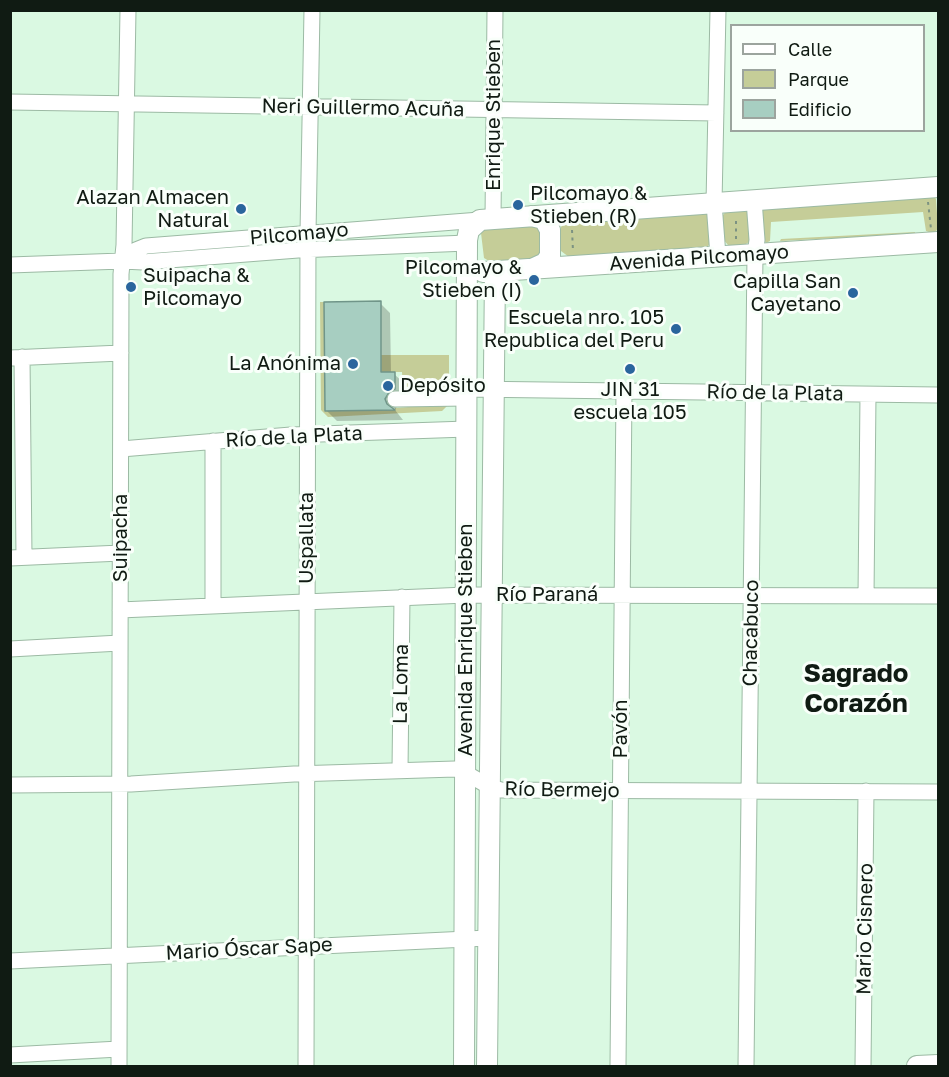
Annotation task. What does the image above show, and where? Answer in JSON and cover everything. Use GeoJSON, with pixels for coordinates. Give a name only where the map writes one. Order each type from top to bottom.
{"type":"FeatureCollection","features":[{"type":"Feature","properties":{"kind":"main road"},"geometry":{"type":"LineString","coordinates":[[487,219],[933,191]]}},
{"type":"Feature","properties":{"kind":"main road"},"geometry":{"type":"LineString","coordinates":[[531,216],[540,217],[547,222],[550,240],[549,258],[543,265],[534,268]]}},
{"type":"Feature","properties":{"kind":"main road","name":"Avenida Enrique Stieben"},"geometry":{"type":"LineString","coordinates":[[464,1066],[467,429],[461,395],[467,251],[471,228],[487,219]]}},
{"type":"Feature","properties":{"kind":"main road","name":"Avenida Pilcomayo"},"geometry":{"type":"LineString","coordinates":[[467,251],[473,270],[478,272],[755,254],[935,238]]}},
{"type":"Feature","properties":{"kind":"main road","name":"Avenida Enrique Stieben"},"geometry":{"type":"LineString","coordinates":[[487,1066],[495,271]]}},
{"type":"Feature","properties":{"kind":"main road"},"geometry":{"type":"LineString","coordinates":[[917,1066],[939,1065]]}},
{"type":"Feature","properties":{"kind":"street","name":"Suipacha"},"geometry":{"type":"LineString","coordinates":[[119,1066],[121,353],[128,10]]}},
{"type":"Feature","properties":{"kind":"street","name":"Uspallata"},"geometry":{"type":"LineString","coordinates":[[306,1066],[308,233],[312,10]]}},
{"type":"Feature","properties":{"kind":"street","name":"Enrique Stieben"},"geometry":{"type":"LineString","coordinates":[[487,219],[494,110],[495,10]]}},
{"type":"Feature","properties":{"kind":"street"},"geometry":{"type":"LineString","coordinates":[[717,256],[714,203],[718,10]]}},
{"type":"Feature","properties":{"kind":"street","name":"Neri Guillermo Acuña"},"geometry":{"type":"LineString","coordinates":[[10,102],[716,113]]}},
{"type":"Feature","properties":{"kind":"street","name":"Chacabuco"},"geometry":{"type":"LineString","coordinates":[[745,204],[757,236],[753,393],[746,1066]]}},
{"type":"Feature","properties":{"kind":"street","name":"Pilcomayo"},"geometry":{"type":"LineString","coordinates":[[122,261],[136,249],[146,246],[487,219]]}},
{"type":"Feature","properties":{"kind":"street","name":"Pilcomayo"},"geometry":{"type":"LineString","coordinates":[[10,265],[143,262],[308,249],[467,251]]}},
{"type":"Feature","properties":{"kind":"street"},"geometry":{"type":"LineString","coordinates":[[121,353],[16,357],[17,557],[121,553]]}},
{"type":"Feature","properties":{"kind":"street","name":"Río de la Plata"},"geometry":{"type":"LineString","coordinates":[[395,399],[461,395],[494,390],[939,395]]}},
{"type":"Feature","properties":{"kind":"street","name":"Pavón"},"geometry":{"type":"LineString","coordinates":[[618,1066],[624,392]]}},
{"type":"Feature","properties":{"kind":"street"},"geometry":{"type":"LineString","coordinates":[[866,596],[868,395]]}},
{"type":"Feature","properties":{"kind":"street","name":"Río de la Plata"},"geometry":{"type":"LineString","coordinates":[[121,449],[307,434],[467,429]]}},
{"type":"Feature","properties":{"kind":"street"},"geometry":{"type":"LineString","coordinates":[[213,441],[213,606]]}},
{"type":"Feature","properties":{"kind":"street","name":"Río Paraná"},"geometry":{"type":"LineString","coordinates":[[120,610],[466,595],[939,596]]}},
{"type":"Feature","properties":{"kind":"street","name":"La Loma"},"geometry":{"type":"LineString","coordinates":[[400,770],[402,597]]}},
{"type":"Feature","properties":{"kind":"street"},"geometry":{"type":"LineString","coordinates":[[10,649],[120,643]]}},
{"type":"Feature","properties":{"kind":"street","name":"Río Bermejo"},"geometry":{"type":"LineString","coordinates":[[10,785],[120,784],[306,773],[455,769],[490,787],[501,790],[939,792]]}},
{"type":"Feature","properties":{"kind":"street","name":"Mario Cisnero"},"geometry":{"type":"LineString","coordinates":[[863,1066],[866,791]]}},
{"type":"Feature","properties":{"kind":"street","name":"Mario Óscar Sape"},"geometry":{"type":"LineString","coordinates":[[10,961],[488,938]]}},
{"type":"Feature","properties":{"kind":"street"},"geometry":{"type":"LineString","coordinates":[[10,1055],[119,1049]]}},
{"type":"Feature","properties":{"kind":"path"},"geometry":{"type":"LineString","coordinates":[[933,191],[935,238]]}},
{"type":"Feature","properties":{"kind":"path"},"geometry":{"type":"LineString","coordinates":[[736,246],[745,204]]}},
{"type":"Feature","properties":{"kind":"path"},"geometry":{"type":"LineString","coordinates":[[572,221],[573,258]]}},
{"type":"Feature","properties":{"kind":"green space"},"geometry":{"type":"Polygon","coordinates":[[[934,196],[938,228],[934,234],[926,231],[923,212],[771,222],[770,241],[766,243],[764,240],[762,210],[764,208],[934,196]]]}},
{"type":"Feature","properties":{"kind":"green space"},"geometry":{"type":"Polygon","coordinates":[[[744,209],[748,213],[751,235],[749,242],[743,246],[728,245],[723,239],[723,215],[726,211],[744,209]]]}},
{"type":"Feature","properties":{"kind":"green space"},"geometry":{"type":"Polygon","coordinates":[[[706,212],[710,243],[707,248],[569,257],[561,251],[560,229],[564,222],[706,212]]]}},
{"type":"Feature","properties":{"kind":"green space"},"geometry":{"type":"Polygon","coordinates":[[[536,224],[540,229],[541,254],[533,259],[489,261],[484,258],[481,233],[485,228],[536,224]]]}},
{"type":"Feature","properties":{"kind":"green space"},"geometry":{"type":"Polygon","coordinates":[[[915,232],[915,234],[780,241],[781,239],[915,232]]]}},
{"type":"Feature","properties":{"kind":"green space"},"geometry":{"type":"Polygon","coordinates":[[[320,302],[324,302],[325,411],[395,410],[395,408],[449,404],[442,411],[328,417],[321,410],[320,302]]]}},
{"type":"Feature","properties":{"kind":"green space"},"geometry":{"type":"Polygon","coordinates":[[[381,355],[449,355],[449,393],[403,391],[402,372],[381,372],[381,355]]]}},
{"type":"Feature","properties":{"kind":"building","name":"La Anónima"},"geometry":{"type":"Polygon","coordinates":[[[381,301],[381,372],[395,372],[395,389],[390,391],[385,399],[387,404],[395,410],[325,411],[324,302],[381,301]]]}},
{"type":"Feature","properties":{"kind":"place","name":"Pilcomayo & Stieben (R)"},"geometry":{"type":"Point","coordinates":[518,205]}},
{"type":"Feature","properties":{"kind":"place","name":"Alazan Almacen Natural"},"geometry":{"type":"Point","coordinates":[241,209]}},
{"type":"Feature","properties":{"kind":"place","name":"Pilcomayo & Stieben (I)"},"geometry":{"type":"Point","coordinates":[534,280]}},
{"type":"Feature","properties":{"kind":"place","name":"Suipacha & Pilcomayo"},"geometry":{"type":"Point","coordinates":[131,287]}},
{"type":"Feature","properties":{"kind":"place","name":"Capilla San Cayetano"},"geometry":{"type":"Point","coordinates":[853,293]}},
{"type":"Feature","properties":{"kind":"place","name":"Escuela nro. 105 Republica del Peru"},"geometry":{"type":"Point","coordinates":[676,329]}},
{"type":"Feature","properties":{"kind":"place","name":"La Anónima"},"geometry":{"type":"Point","coordinates":[353,364]}},
{"type":"Feature","properties":{"kind":"place","name":"JIN 31 escuela 105"},"geometry":{"type":"Point","coordinates":[630,369]}},
{"type":"Feature","properties":{"kind":"place","name":"Depósito"},"geometry":{"type":"Point","coordinates":[388,386]}},
{"type":"Feature","properties":{"kind":"district","name":"Sagrado Corazón"},"geometry":{"type":"Point","coordinates":[856,689]}}]}
